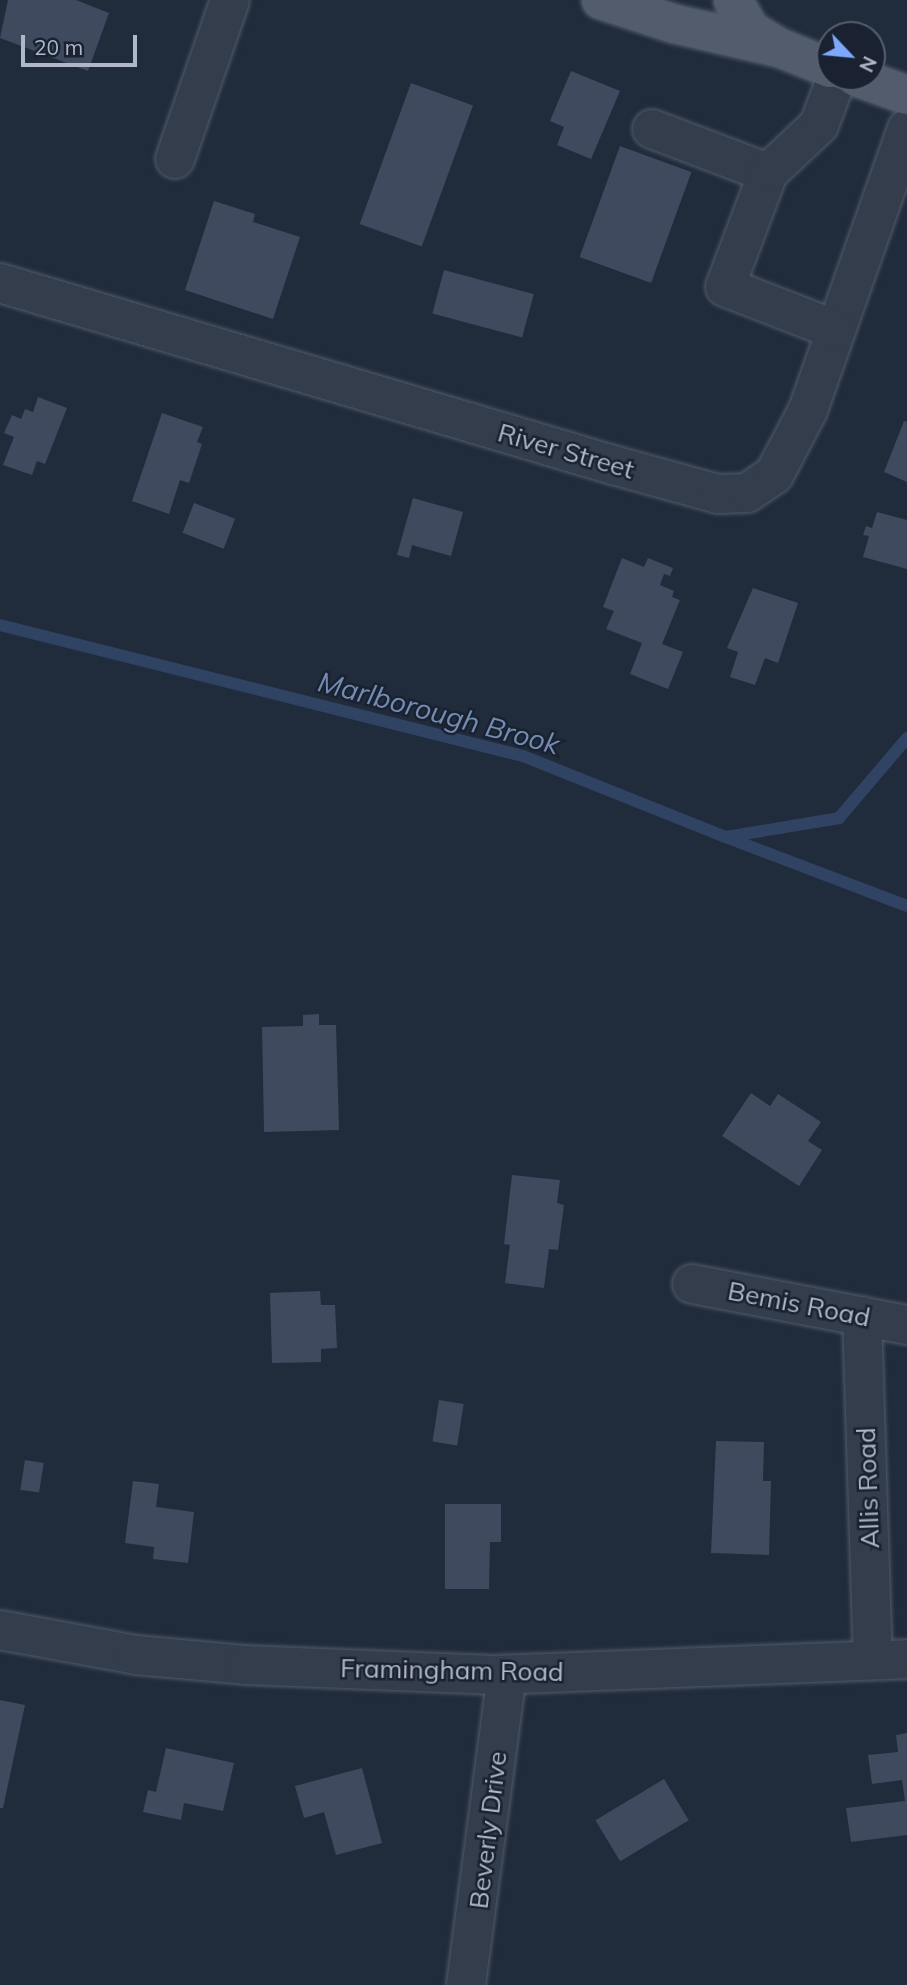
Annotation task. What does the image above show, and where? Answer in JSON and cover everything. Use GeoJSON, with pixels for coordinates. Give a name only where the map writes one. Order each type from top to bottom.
{"type":"FeatureCollection","features":[{"type":"Feature","properties":{"kind":"main road"},"geometry":{"type":"LineString","coordinates":[[733,0],[750,30],[780,48]]}},
{"type":"Feature","properties":{"kind":"main road"},"geometry":{"type":"LineString","coordinates":[[620,3],[680,12],[816,62]]}},
{"type":"Feature","properties":{"kind":"main road"},"geometry":{"type":"LineString","coordinates":[[886,88],[907,95]]}},
{"type":"Feature","properties":{"kind":"street"},"geometry":{"type":"LineString","coordinates":[[175,159],[230,0]]}},
{"type":"Feature","properties":{"kind":"street"},"geometry":{"type":"LineString","coordinates":[[832,91],[819,125],[768,173],[725,288],[836,330]]}},
{"type":"Feature","properties":{"kind":"street"},"geometry":{"type":"LineString","coordinates":[[652,129],[768,173]]}},
{"type":"Feature","properties":{"kind":"street","name":"River Street"},"geometry":{"type":"LineString","coordinates":[[0,283],[718,494],[747,493],[774,475],[808,410],[907,129]]}},
{"type":"Feature","properties":{"kind":"street","name":"Bemis Road"},"geometry":{"type":"LineString","coordinates":[[692,1284],[907,1325]]}},
{"type":"Feature","properties":{"kind":"street","name":"Allis Road"},"geometry":{"type":"LineString","coordinates":[[862,1316],[890,1659]]}},
{"type":"Feature","properties":{"kind":"street","name":"Framingham Road"},"geometry":{"type":"LineString","coordinates":[[0,1630],[136,1655],[245,1665],[507,1675],[890,1659]]}},
{"type":"Feature","properties":{"kind":"street","name":"Beverly Drive"},"geometry":{"type":"LineString","coordinates":[[466,1985],[507,1675]]}},
{"type":"Feature","properties":{"kind":"building"},"geometry":{"type":"Polygon","coordinates":[[[8,0],[76,0],[109,13],[88,71],[0,38],[8,0]]]}},
{"type":"Feature","properties":{"kind":"building"},"geometry":{"type":"Polygon","coordinates":[[[571,71],[620,91],[591,159],[557,145],[564,127],[550,121],[571,71]]]}},
{"type":"Feature","properties":{"kind":"building"},"geometry":{"type":"Polygon","coordinates":[[[411,83],[473,106],[422,247],[360,224],[411,83]]]}},
{"type":"Feature","properties":{"kind":"building"},"geometry":{"type":"Polygon","coordinates":[[[620,146],[691,172],[651,283],[580,257],[620,146]]]}},
{"type":"Feature","properties":{"kind":"building"},"geometry":{"type":"Polygon","coordinates":[[[214,201],[255,214],[253,222],[300,237],[273,319],[185,290],[214,201]]]}},
{"type":"Feature","properties":{"kind":"building"},"geometry":{"type":"Polygon","coordinates":[[[444,270],[534,294],[522,338],[432,313],[444,270]]]}},
{"type":"Feature","properties":{"kind":"building"},"geometry":{"type":"Polygon","coordinates":[[[38,397],[67,408],[45,464],[37,461],[32,475],[3,465],[14,437],[4,433],[12,415],[21,419],[25,409],[33,412],[38,397]]]}},
{"type":"Feature","properties":{"kind":"building"},"geometry":{"type":"Polygon","coordinates":[[[162,413],[203,427],[197,442],[202,444],[189,483],[180,480],[169,514],[132,501],[162,413]]]}},
{"type":"Feature","properties":{"kind":"building"},"geometry":{"type":"Polygon","coordinates":[[[904,421],[907,422],[907,482],[884,472],[904,421]]]}},
{"type":"Feature","properties":{"kind":"building"},"geometry":{"type":"Polygon","coordinates":[[[413,498],[463,512],[451,556],[412,545],[409,558],[397,555],[413,498]]]}},
{"type":"Feature","properties":{"kind":"building"},"geometry":{"type":"Polygon","coordinates":[[[194,503],[235,519],[224,549],[183,533],[194,503]]]}},
{"type":"Feature","properties":{"kind":"building"},"geometry":{"type":"Polygon","coordinates":[[[877,512],[907,520],[907,569],[863,557],[869,536],[863,535],[866,526],[872,528],[877,512]]]}},
{"type":"Feature","properties":{"kind":"building"},"geometry":{"type":"Polygon","coordinates":[[[622,558],[644,567],[648,558],[673,568],[670,576],[664,574],[660,585],[674,591],[672,597],[680,600],[662,644],[683,652],[668,689],[630,674],[642,643],[606,629],[614,611],[603,607],[622,558]]]}},
{"type":"Feature","properties":{"kind":"building"},"geometry":{"type":"Polygon","coordinates":[[[753,588],[798,603],[778,663],[765,658],[755,685],[730,677],[738,652],[727,648],[753,588]]]}},
{"type":"Feature","properties":{"kind":"building"},"geometry":{"type":"Polygon","coordinates":[[[319,1014],[319,1025],[336,1025],[339,1130],[264,1132],[262,1027],[303,1026],[303,1015],[319,1014]]]}},
{"type":"Feature","properties":{"kind":"building"},"geometry":{"type":"Polygon","coordinates":[[[751,1093],[770,1106],[778,1094],[821,1122],[808,1141],[822,1150],[799,1186],[722,1136],[751,1093]]]}},
{"type":"Feature","properties":{"kind":"building"},"geometry":{"type":"Polygon","coordinates":[[[512,1175],[560,1180],[557,1203],[564,1205],[558,1250],[549,1249],[544,1288],[505,1283],[510,1245],[504,1244],[512,1175]]]}},
{"type":"Feature","properties":{"kind":"building"},"geometry":{"type":"Polygon","coordinates":[[[320,1291],[321,1305],[335,1305],[337,1348],[321,1349],[321,1362],[272,1363],[270,1293],[320,1291]]]}},
{"type":"Feature","properties":{"kind":"building"},"geometry":{"type":"Polygon","coordinates":[[[439,1400],[464,1404],[457,1445],[432,1441],[439,1400]]]}},
{"type":"Feature","properties":{"kind":"building"},"geometry":{"type":"Polygon","coordinates":[[[716,1441],[764,1442],[763,1481],[771,1481],[769,1555],[711,1553],[716,1441]]]}},
{"type":"Feature","properties":{"kind":"building"},"geometry":{"type":"Polygon","coordinates":[[[25,1460],[44,1463],[39,1493],[20,1490],[25,1460]]]}},
{"type":"Feature","properties":{"kind":"building"},"geometry":{"type":"Polygon","coordinates":[[[133,1481],[159,1484],[156,1507],[194,1512],[188,1563],[153,1559],[154,1547],[125,1543],[133,1481]]]}},
{"type":"Feature","properties":{"kind":"building"},"geometry":{"type":"Polygon","coordinates":[[[445,1504],[501,1504],[501,1542],[490,1542],[489,1589],[445,1589],[445,1504]]]}},
{"type":"Feature","properties":{"kind":"building"},"geometry":{"type":"Polygon","coordinates":[[[0,1700],[25,1705],[3,1808],[0,1808],[0,1700]]]}},
{"type":"Feature","properties":{"kind":"building"},"geometry":{"type":"Polygon","coordinates":[[[907,1733],[907,1835],[851,1842],[846,1808],[905,1801],[902,1780],[872,1784],[868,1755],[898,1752],[896,1735],[907,1733]]]}},
{"type":"Feature","properties":{"kind":"building"},"geometry":{"type":"Polygon","coordinates":[[[166,1748],[234,1763],[223,1811],[184,1803],[181,1820],[143,1812],[148,1790],[156,1792],[166,1748]]]}},
{"type":"Feature","properties":{"kind":"building"},"geometry":{"type":"Polygon","coordinates":[[[362,1768],[382,1843],[336,1855],[324,1812],[304,1818],[295,1786],[362,1768]]]}},
{"type":"Feature","properties":{"kind":"building"},"geometry":{"type":"Polygon","coordinates":[[[664,1779],[689,1820],[620,1861],[595,1820],[664,1779]]]}},
{"type":"Feature","properties":{"kind":"waterway","name":"Marlborough Brook"},"geometry":{"type":"LineString","coordinates":[[0,625],[523,756],[726,837],[839,818],[907,738]]}},
{"type":"Feature","properties":{"kind":"waterway"},"geometry":{"type":"LineString","coordinates":[[728,838],[907,906]]}}]}
